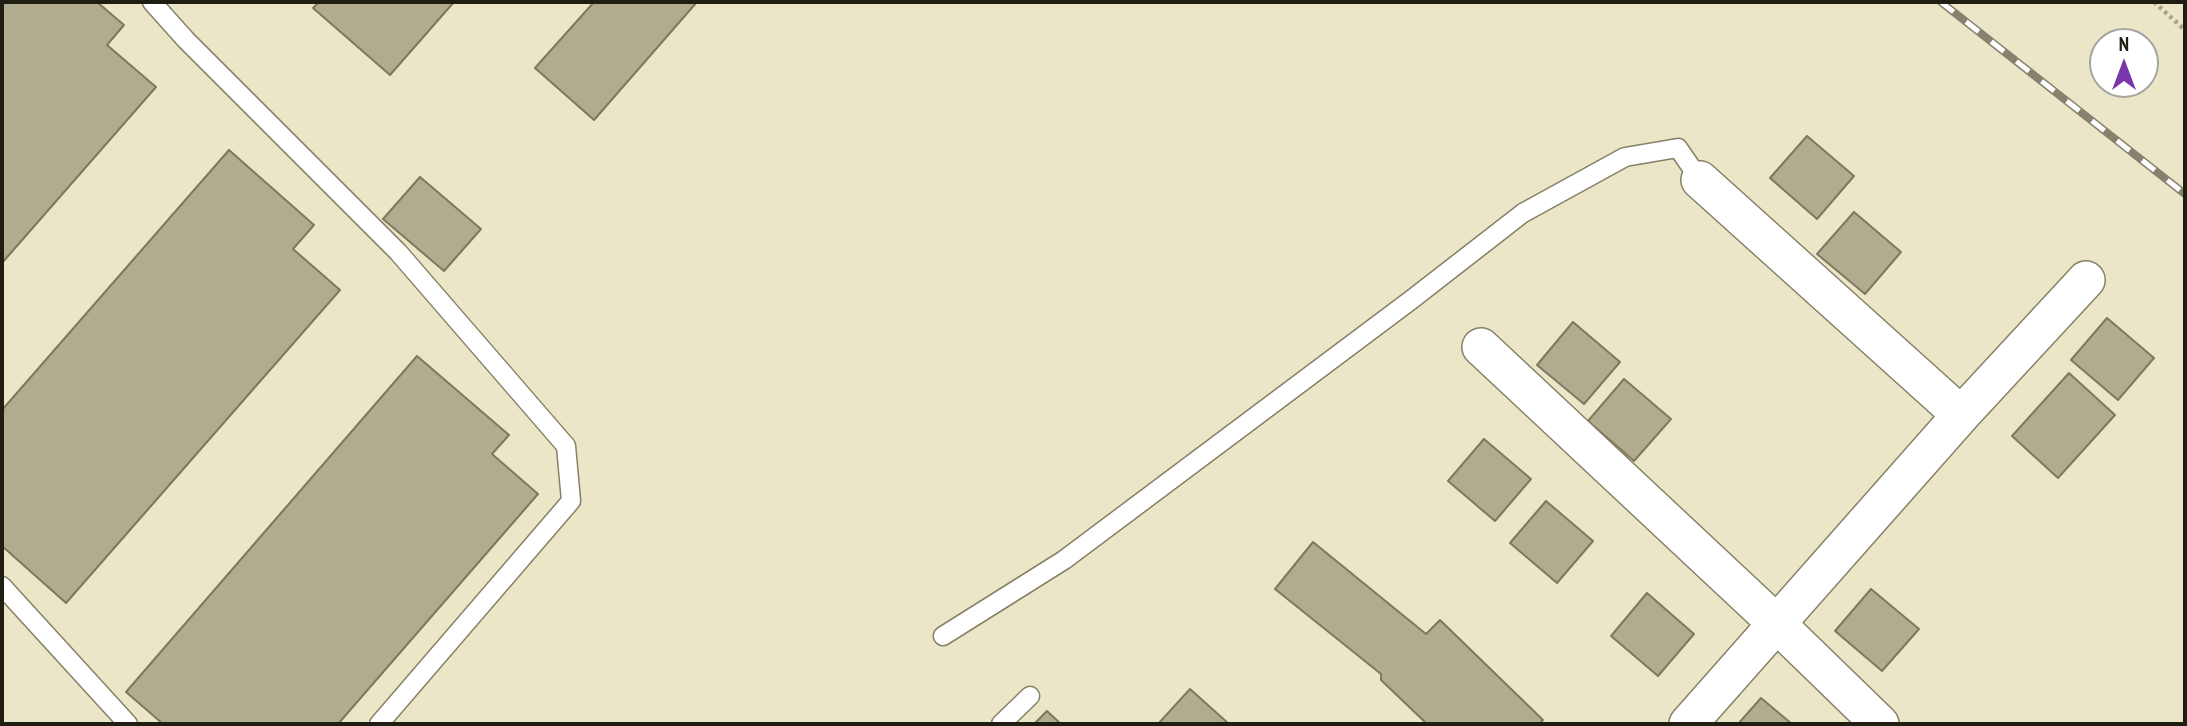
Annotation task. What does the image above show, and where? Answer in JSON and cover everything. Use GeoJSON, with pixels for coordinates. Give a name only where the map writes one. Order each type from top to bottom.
{"type":"FeatureCollection","features":[{"type":"Feature","properties":{"kind":"street"},"geometry":{"type":"LineString","coordinates":[[1700,180],[1961,415]]}},
{"type":"Feature","properties":{"kind":"street"},"geometry":{"type":"LineString","coordinates":[[1688,724],[1961,415],[2086,279]]}},
{"type":"Feature","properties":{"kind":"street"},"geometry":{"type":"LineString","coordinates":[[1480,347],[1777,624],[1880,724]]}},
{"type":"Feature","properties":{"kind":"lane"},"geometry":{"type":"LineString","coordinates":[[152,2],[186,40],[398,252],[566,446],[571,501],[379,724]]}},
{"type":"Feature","properties":{"kind":"lane"},"geometry":{"type":"LineString","coordinates":[[943,636],[1064,559],[1523,213],[1625,157],[1678,148],[1700,180]]}},
{"type":"Feature","properties":{"kind":"lane"},"geometry":{"type":"LineString","coordinates":[[2,586],[128,724]]}},
{"type":"Feature","properties":{"kind":"lane"},"geometry":{"type":"LineString","coordinates":[[1001,724],[1030,696]]}},
{"type":"Feature","properties":{"kind":"path"},"geometry":{"type":"LineString","coordinates":[[2154,2],[2185,30]]}},
{"type":"Feature","properties":{"kind":"building"},"geometry":{"type":"Polygon","coordinates":[[[2,2],[97,2],[124,25],[107,45],[156,87],[2,263],[2,2]]]}},
{"type":"Feature","properties":{"kind":"building"},"geometry":{"type":"Polygon","coordinates":[[[319,2],[454,2],[390,75],[313,8],[319,2]]]}},
{"type":"Feature","properties":{"kind":"building"},"geometry":{"type":"Polygon","coordinates":[[[594,2],[697,2],[594,120],[535,68],[594,2]]]}},
{"type":"Feature","properties":{"kind":"building"},"geometry":{"type":"Polygon","coordinates":[[[1807,136],[1854,176],[1817,219],[1770,178],[1807,136]]]}},
{"type":"Feature","properties":{"kind":"building"},"geometry":{"type":"Polygon","coordinates":[[[229,150],[314,225],[293,249],[340,290],[66,603],[2,546],[2,410],[229,150]]]}},
{"type":"Feature","properties":{"kind":"building"},"geometry":{"type":"Polygon","coordinates":[[[420,177],[481,229],[444,271],[383,219],[420,177]]]}},
{"type":"Feature","properties":{"kind":"building"},"geometry":{"type":"Polygon","coordinates":[[[1854,212],[1901,252],[1865,294],[1817,254],[1854,212]]]}},
{"type":"Feature","properties":{"kind":"building"},"geometry":{"type":"Polygon","coordinates":[[[2107,318],[2154,358],[2118,400],[2071,360],[2107,318]]]}},
{"type":"Feature","properties":{"kind":"building"},"geometry":{"type":"Polygon","coordinates":[[[1573,322],[1620,362],[1584,404],[1537,365],[1573,322]]]}},
{"type":"Feature","properties":{"kind":"building"},"geometry":{"type":"Polygon","coordinates":[[[417,356],[509,435],[492,454],[538,494],[338,724],[163,724],[126,692],[417,356]]]}},
{"type":"Feature","properties":{"kind":"building"},"geometry":{"type":"Polygon","coordinates":[[[2069,373],[2115,415],[2058,478],[2012,436],[2069,373]]]}},
{"type":"Feature","properties":{"kind":"building"},"geometry":{"type":"Polygon","coordinates":[[[1624,379],[1671,419],[1634,461],[1588,421],[1624,379]]]}},
{"type":"Feature","properties":{"kind":"building"},"geometry":{"type":"Polygon","coordinates":[[[1484,439],[1531,479],[1495,521],[1448,481],[1484,439]]]}},
{"type":"Feature","properties":{"kind":"building"},"geometry":{"type":"Polygon","coordinates":[[[1546,501],[1593,541],[1557,583],[1510,543],[1546,501]]]}},
{"type":"Feature","properties":{"kind":"building"},"geometry":{"type":"Polygon","coordinates":[[[1313,542],[1426,634],[1440,620],[1543,720],[1539,724],[1427,724],[1381,680],[1381,674],[1275,589],[1313,542]]]}},
{"type":"Feature","properties":{"kind":"building"},"geometry":{"type":"Polygon","coordinates":[[[1871,589],[1919,629],[1882,671],[1835,631],[1871,589]]]}},
{"type":"Feature","properties":{"kind":"building"},"geometry":{"type":"Polygon","coordinates":[[[1647,593],[1694,634],[1658,676],[1611,636],[1647,593]]]}},
{"type":"Feature","properties":{"kind":"building"},"geometry":{"type":"Polygon","coordinates":[[[1190,689],[1229,724],[1158,724],[1190,689]]]}},
{"type":"Feature","properties":{"kind":"building"},"geometry":{"type":"Polygon","coordinates":[[[1761,698],[1792,724],[1738,724],[1761,698]]]}},
{"type":"Feature","properties":{"kind":"building"},"geometry":{"type":"Polygon","coordinates":[[[1047,711],[1061,724],[1034,724],[1047,711]]]}},
{"type":"Feature","properties":{"kind":"railway"},"geometry":{"type":"LineString","coordinates":[[1941,2],[2185,194]]}}]}
